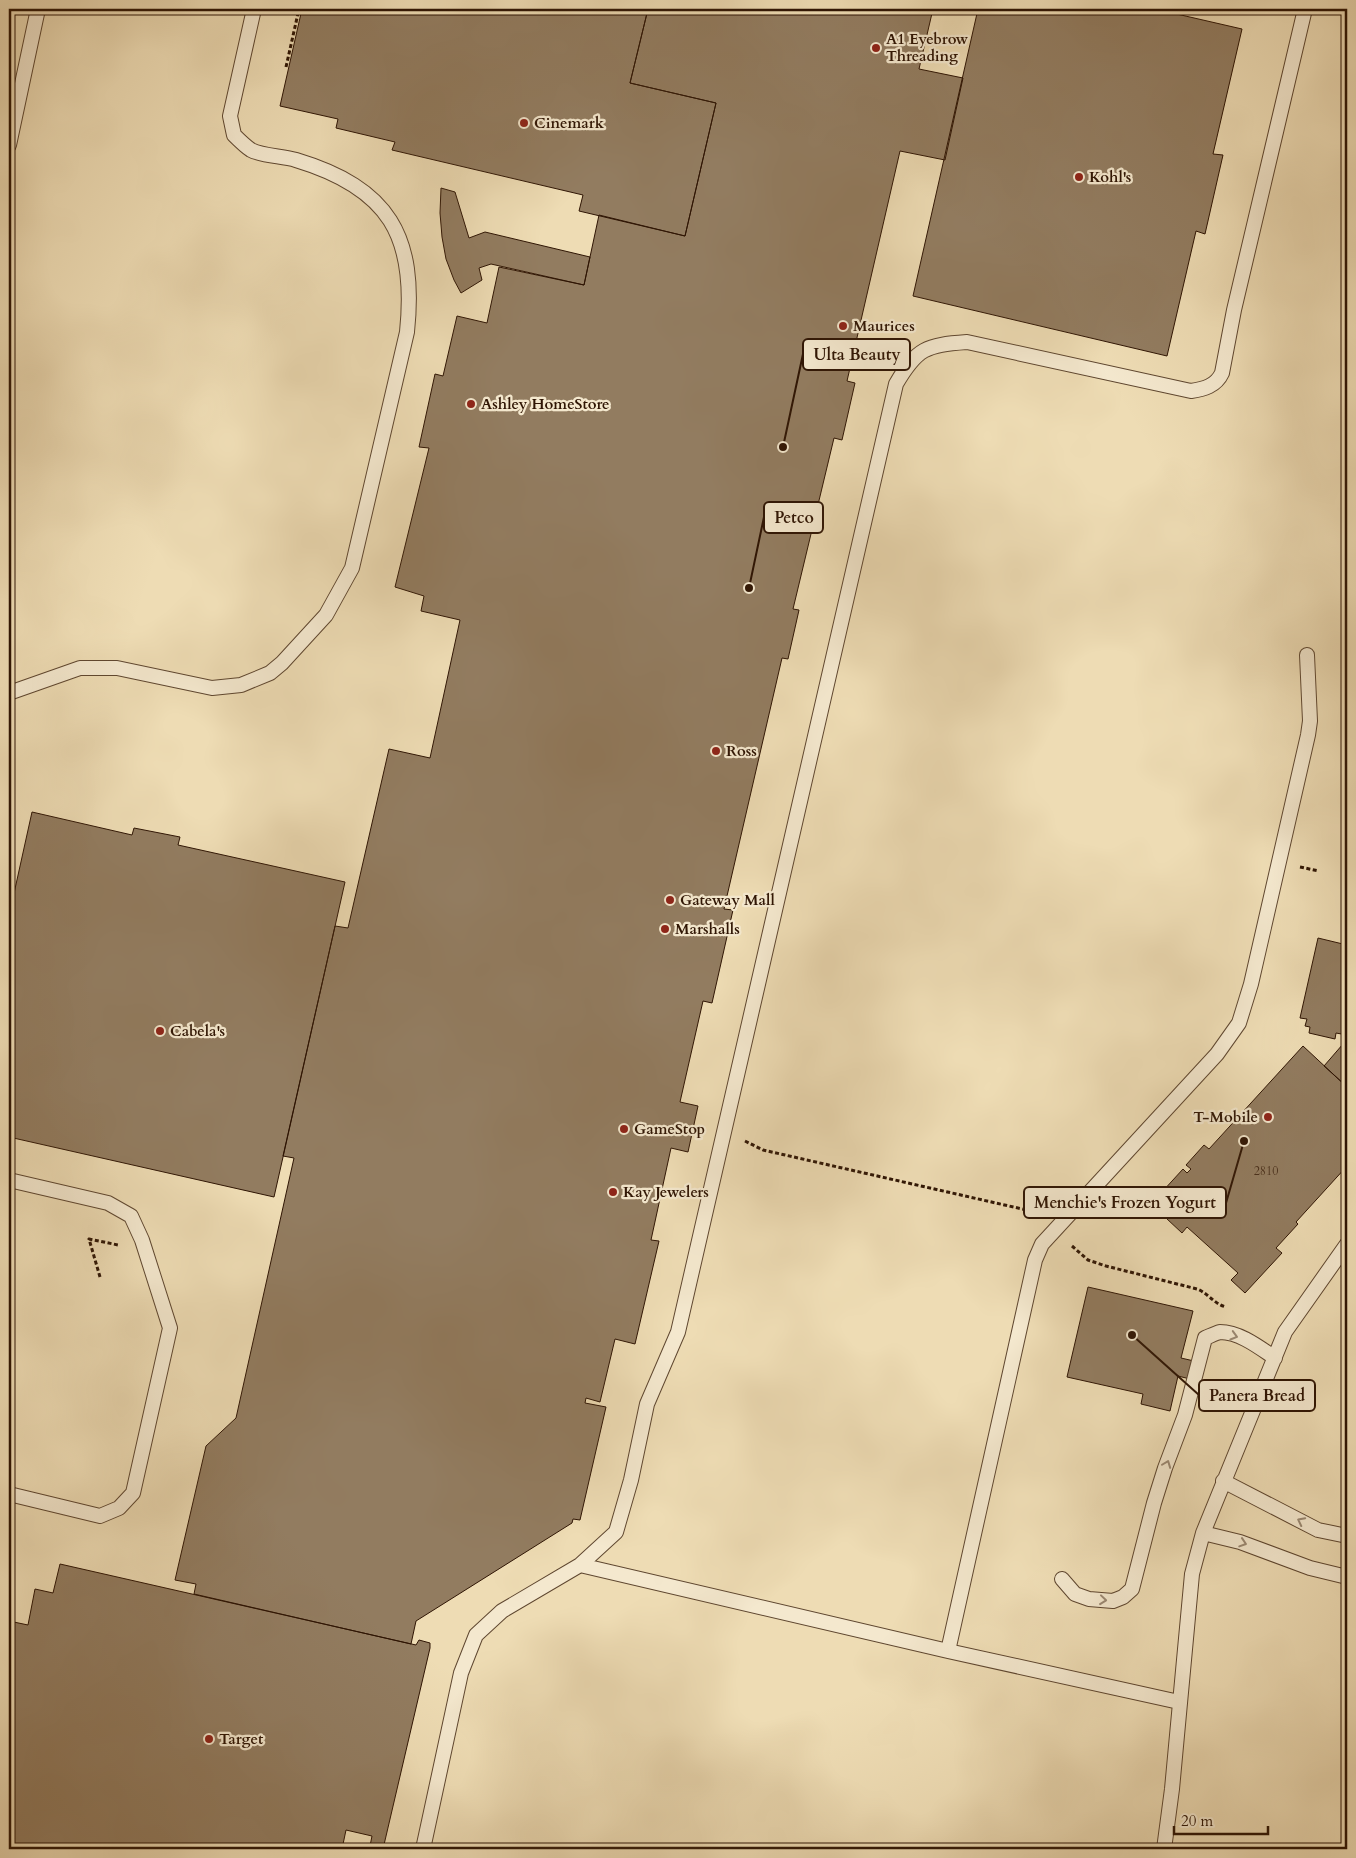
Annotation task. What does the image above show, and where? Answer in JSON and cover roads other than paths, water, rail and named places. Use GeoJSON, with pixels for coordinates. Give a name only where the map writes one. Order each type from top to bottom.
{"type":"FeatureCollection","features":[{"type":"Feature","properties":{"kind":"lane"},"geometry":{"type":"LineString","coordinates":[[9,145],[38,9]]}},
{"type":"Feature","properties":{"kind":"lane"},"geometry":{"type":"LineString","coordinates":[[9,692],[80,668],[117,668],[212,688],[241,685],[256,680],[282,663],[326,615],[352,568],[407,332],[410,302],[406,267],[393,223],[380,206],[357,186],[332,172],[295,160],[252,151],[234,136],[230,116],[254,9]]}},
{"type":"Feature","properties":{"kind":"lane"},"geometry":{"type":"LineString","coordinates":[[423,1849],[461,1673],[476,1635],[502,1611],[580,1565],[616,1532],[647,1404],[678,1332],[896,384],[909,362],[922,351],[943,344],[967,342],[1191,391],[1202,390],[1218,381],[1222,374],[1234,310],[1305,9]]}},
{"type":"Feature","properties":{"kind":"lane"},"geometry":{"type":"LineString","coordinates":[[948,1651],[1035,1260],[1042,1244],[1217,1054],[1239,1023],[1251,984],[1308,735],[1310,721],[1306,655]]}},
{"type":"Feature","properties":{"kind":"lane"},"geometry":{"type":"LineString","coordinates":[[9,1180],[108,1203],[131,1216],[142,1240],[170,1328],[133,1493],[119,1508],[100,1516],[9,1494]]}},
{"type":"Feature","properties":{"kind":"lane"},"geometry":{"type":"LineString","coordinates":[[1164,1849],[1192,1574],[1203,1533],[1285,1332],[1347,1244]]}},
{"type":"Feature","properties":{"kind":"lane"},"geometry":{"type":"LineString","coordinates":[[1062,1579],[1075,1594],[1089,1599],[1113,1601],[1123,1597],[1132,1588],[1154,1503],[1185,1415],[1205,1338],[1219,1332],[1232,1334],[1275,1358]]}},
{"type":"Feature","properties":{"kind":"lane"},"geometry":{"type":"LineString","coordinates":[[1223,1481],[1318,1530],[1347,1536]]}},
{"type":"Feature","properties":{"kind":"lane"},"geometry":{"type":"LineString","coordinates":[[1203,1533],[1240,1542],[1310,1568],[1347,1577]]}},
{"type":"Feature","properties":{"kind":"lane"},"geometry":{"type":"LineString","coordinates":[[580,1565],[948,1651],[1179,1702]]}},
{"type":"Feature","properties":{"kind":"place","name":"A1 Eyebrow Threading"},"geometry":{"type":"Point","coordinates":[876,48]}},
{"type":"Feature","properties":{"kind":"place","name":"Cinemark"},"geometry":{"type":"Point","coordinates":[524,123]}},
{"type":"Feature","properties":{"kind":"place","name":"Kohl's"},"geometry":{"type":"Point","coordinates":[1079,177]}},
{"type":"Feature","properties":{"kind":"place","name":"Maurices"},"geometry":{"type":"Point","coordinates":[843,326]}},
{"type":"Feature","properties":{"kind":"place","name":"Ashley HomeStore"},"geometry":{"type":"Point","coordinates":[471,404]}},
{"type":"Feature","properties":{"kind":"place","name":"Ulta Beauty"},"geometry":{"type":"Point","coordinates":[783,447]}},
{"type":"Feature","properties":{"kind":"place","name":"Petco"},"geometry":{"type":"Point","coordinates":[749,588]}},
{"type":"Feature","properties":{"kind":"place","name":"Ross"},"geometry":{"type":"Point","coordinates":[716,751]}},
{"type":"Feature","properties":{"kind":"place","name":"Gateway Mall"},"geometry":{"type":"Point","coordinates":[670,900]}},
{"type":"Feature","properties":{"kind":"place","name":"Marshalls"},"geometry":{"type":"Point","coordinates":[665,929]}},
{"type":"Feature","properties":{"kind":"place","name":"Cabela's"},"geometry":{"type":"Point","coordinates":[160,1031]}},
{"type":"Feature","properties":{"kind":"place","name":"T-Mobile"},"geometry":{"type":"Point","coordinates":[1268,1117]}},
{"type":"Feature","properties":{"kind":"place","name":"GameStop"},"geometry":{"type":"Point","coordinates":[624,1129]}},
{"type":"Feature","properties":{"kind":"place","name":"Menchie's Frozen Yogurt"},"geometry":{"type":"Point","coordinates":[1244,1141]}},
{"type":"Feature","properties":{"kind":"place","name":"Kay Jewelers"},"geometry":{"type":"Point","coordinates":[613,1192]}},
{"type":"Feature","properties":{"kind":"place","name":"Panera Bread"},"geometry":{"type":"Point","coordinates":[1132,1335]}},
{"type":"Feature","properties":{"kind":"place","name":"Target"},"geometry":{"type":"Point","coordinates":[209,1739]}}]}
